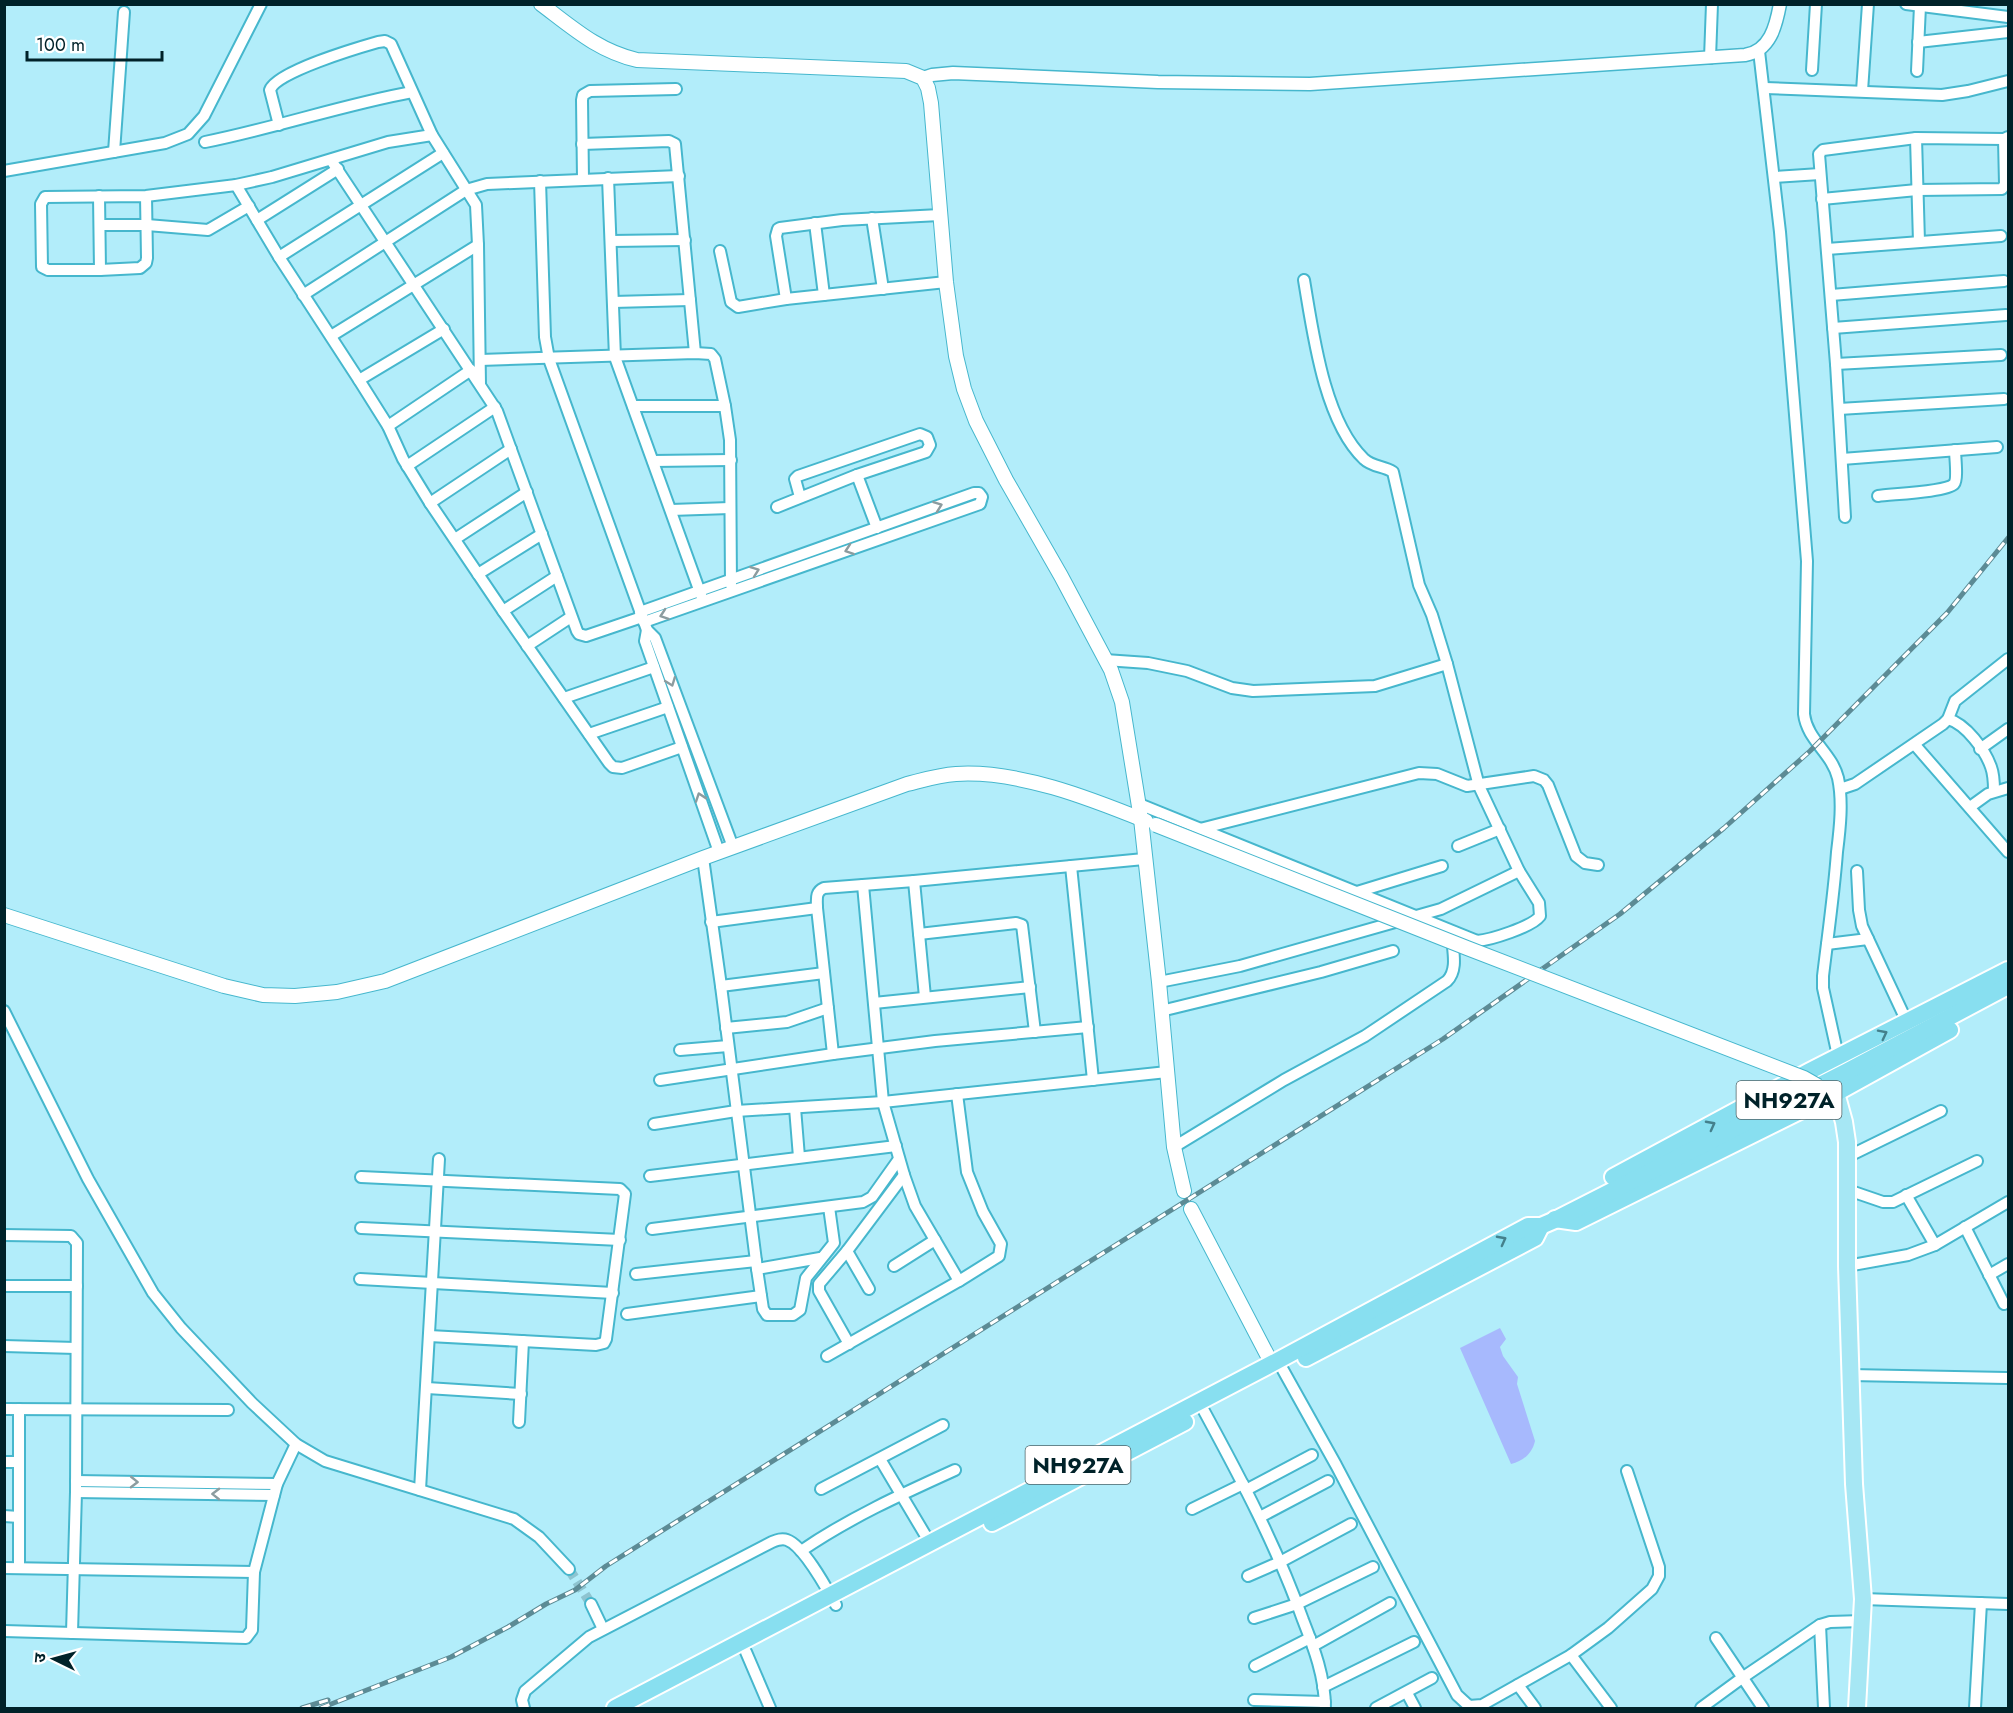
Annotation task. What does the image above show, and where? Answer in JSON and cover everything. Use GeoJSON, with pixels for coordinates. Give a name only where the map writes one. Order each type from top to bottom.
{"type":"FeatureCollection","features":[{"type":"Feature","properties":{"kind":"highway"},"geometry":{"type":"LineString","coordinates":[[2008,970],[1838,1056],[1567,1202],[1555,1220],[1576,1222],[1836,1093],[2008,999]]}},
{"type":"Feature","properties":{"kind":"highway","name":"NH927A"},"geometry":{"type":"LineString","coordinates":[[636,1708],[746,1652],[930,1543],[1535,1238],[1555,1220],[2008,986]]}},
{"type":"Feature","properties":{"kind":"highway","name":"NH927A"},"geometry":{"type":"LineString","coordinates":[[615,1708],[1204,1411],[1277,1367]]}},
{"type":"Feature","properties":{"kind":"main road"},"geometry":{"type":"LineString","coordinates":[[542,4],[585,38],[607,51],[637,60],[906,71],[923,78],[931,103],[946,282],[956,356],[976,421],[1006,480],[1106,660],[1122,702],[1141,819],[1174,1147],[1184,1191]]}},
{"type":"Feature","properties":{"kind":"main road"},"geometry":{"type":"LineString","coordinates":[[4,915],[243,991],[264,995],[295,996],[337,992],[385,981],[703,858],[907,784],[957,774],[991,775],[1034,782],[1141,819],[1804,1078],[1818,1086]]}},
{"type":"Feature","properties":{"kind":"main road"},"geometry":{"type":"LineString","coordinates":[[1836,1093],[1844,1122],[1847,1157],[1850,1375],[1854,1484],[1863,1599],[1857,1708]]}},
{"type":"Feature","properties":{"kind":"main road"},"geometry":{"type":"LineString","coordinates":[[1191,1209],[1277,1367]]}},
{"type":"Feature","properties":{"kind":"street"},"geometry":{"type":"LineString","coordinates":[[4,171],[165,143],[188,134],[204,116],[261,4]]}},
{"type":"Feature","properties":{"kind":"street"},"geometry":{"type":"LineString","coordinates":[[1710,58],[1712,4]]}},
{"type":"Feature","properties":{"kind":"street"},"geometry":{"type":"LineString","coordinates":[[923,78],[953,73],[1170,83],[1310,84],[1745,55],[1759,51],[1769,39],[1774,30],[1780,4]]}},
{"type":"Feature","properties":{"kind":"street"},"geometry":{"type":"LineString","coordinates":[[1812,70],[1816,4]]}},
{"type":"Feature","properties":{"kind":"street"},"geometry":{"type":"LineString","coordinates":[[1862,91],[1868,4]]}},
{"type":"Feature","properties":{"kind":"street"},"geometry":{"type":"LineString","coordinates":[[1906,4],[1992,10],[2008,17]]}},
{"type":"Feature","properties":{"kind":"street"},"geometry":{"type":"LineString","coordinates":[[1917,71],[1920,6]]}},
{"type":"Feature","properties":{"kind":"street"},"geometry":{"type":"LineString","coordinates":[[114,152],[124,12]]}},
{"type":"Feature","properties":{"kind":"street"},"geometry":{"type":"LineString","coordinates":[[1918,42],[2008,32]]}},
{"type":"Feature","properties":{"kind":"street"},"geometry":{"type":"LineString","coordinates":[[279,125],[270,90],[273,84],[330,57],[378,42],[388,42],[393,47],[432,135],[476,205],[480,384]]}},
{"type":"Feature","properties":{"kind":"street"},"geometry":{"type":"LineString","coordinates":[[1759,51],[1775,177],[1807,561],[1804,714],[1811,735],[1834,765],[1840,789],[1839,833],[1823,988],[1838,1056]]}},
{"type":"Feature","properties":{"kind":"street"},"geometry":{"type":"LineString","coordinates":[[1765,88],[1948,94],[2008,81]]}},
{"type":"Feature","properties":{"kind":"street"},"geometry":{"type":"LineString","coordinates":[[583,179],[582,100],[585,93],[676,89]]}},
{"type":"Feature","properties":{"kind":"street"},"geometry":{"type":"LineString","coordinates":[[205,142],[279,125],[359,102],[412,92]]}},
{"type":"Feature","properties":{"kind":"street"},"geometry":{"type":"LineString","coordinates":[[146,196],[147,258],[144,266],[100,270],[48,270],[41,264],[41,204],[43,198],[47,196],[146,196],[236,185],[334,165],[388,142],[432,135]]}},
{"type":"Feature","properties":{"kind":"street"},"geometry":{"type":"LineString","coordinates":[[1916,138],[1919,242]]}},
{"type":"Feature","properties":{"kind":"street"},"geometry":{"type":"LineString","coordinates":[[1822,199],[1917,190],[2002,189],[2005,184],[2006,138],[1916,138],[1823,150],[1818,157],[1831,295],[1845,517]]}},
{"type":"Feature","properties":{"kind":"street"},"geometry":{"type":"LineString","coordinates":[[582,144],[672,142],[676,146],[696,353]]}},
{"type":"Feature","properties":{"kind":"street"},"geometry":{"type":"LineString","coordinates":[[279,257],[443,153]]}},
{"type":"Feature","properties":{"kind":"street"},"geometry":{"type":"LineString","coordinates":[[334,165],[495,407],[579,634],[586,636],[643,620],[701,596],[732,580],[974,493],[979,493],[982,497],[980,504],[731,592],[701,596]]}},
{"type":"Feature","properties":{"kind":"street"},"geometry":{"type":"LineString","coordinates":[[257,220],[334,165]]}},
{"type":"Feature","properties":{"kind":"street"},"geometry":{"type":"LineString","coordinates":[[1775,177],[1820,174]]}},
{"type":"Feature","properties":{"kind":"street"},"geometry":{"type":"LineString","coordinates":[[303,295],[466,190],[487,184],[679,176]]}},
{"type":"Feature","properties":{"kind":"street"},"geometry":{"type":"LineString","coordinates":[[608,178],[615,357],[701,596]]}},
{"type":"Feature","properties":{"kind":"street"},"geometry":{"type":"LineString","coordinates":[[540,181],[545,337],[549,359],[643,620],[655,638],[733,847]]}},
{"type":"Feature","properties":{"kind":"street"},"geometry":{"type":"LineString","coordinates":[[236,185],[279,257],[388,426],[407,466],[430,503],[609,763],[617,768],[682,747]]}},
{"type":"Feature","properties":{"kind":"street"},"geometry":{"type":"LineString","coordinates":[[99,196],[100,270]]}},
{"type":"Feature","properties":{"kind":"street"},"geometry":{"type":"LineString","coordinates":[[100,225],[147,225],[208,230],[249,206]]}},
{"type":"Feature","properties":{"kind":"street"},"geometry":{"type":"LineString","coordinates":[[786,299],[778,229],[815,222],[940,215]]}},
{"type":"Feature","properties":{"kind":"street"},"geometry":{"type":"LineString","coordinates":[[872,218],[883,289]]}},
{"type":"Feature","properties":{"kind":"street"},"geometry":{"type":"LineString","coordinates":[[815,222],[824,295]]}},
{"type":"Feature","properties":{"kind":"street"},"geometry":{"type":"LineString","coordinates":[[1827,249],[2001,236]]}},
{"type":"Feature","properties":{"kind":"street"},"geometry":{"type":"LineString","coordinates":[[611,241],[685,240]]}},
{"type":"Feature","properties":{"kind":"street"},"geometry":{"type":"LineString","coordinates":[[331,336],[478,245]]}},
{"type":"Feature","properties":{"kind":"street"},"geometry":{"type":"LineString","coordinates":[[720,251],[731,302],[744,307],[786,299],[946,282]]}},
{"type":"Feature","properties":{"kind":"street"},"geometry":{"type":"LineString","coordinates":[[1139,804],[1477,941],[1536,921],[1541,909],[1519,871],[1479,786],[1447,664],[1432,615],[1419,585],[1393,472],[1365,460],[1345,435],[1336,416],[1315,344],[1304,280]]}},
{"type":"Feature","properties":{"kind":"street"},"geometry":{"type":"LineString","coordinates":[[1831,295],[2004,281]]}},
{"type":"Feature","properties":{"kind":"street"},"geometry":{"type":"LineString","coordinates":[[613,302],[690,300]]}},
{"type":"Feature","properties":{"kind":"street"},"geometry":{"type":"LineString","coordinates":[[1833,328],[2006,315]]}},
{"type":"Feature","properties":{"kind":"street"},"geometry":{"type":"LineString","coordinates":[[359,380],[444,329]]}},
{"type":"Feature","properties":{"kind":"street"},"geometry":{"type":"LineString","coordinates":[[480,360],[696,353],[713,356],[725,406],[731,460],[731,592]]}},
{"type":"Feature","properties":{"kind":"street"},"geometry":{"type":"LineString","coordinates":[[1836,364],[2001,355]]}},
{"type":"Feature","properties":{"kind":"street"},"geometry":{"type":"LineString","coordinates":[[388,426],[471,370]]}},
{"type":"Feature","properties":{"kind":"street"},"geometry":{"type":"LineString","coordinates":[[1839,409],[2004,399]]}},
{"type":"Feature","properties":{"kind":"street"},"geometry":{"type":"LineString","coordinates":[[633,405],[725,406]]}},
{"type":"Feature","properties":{"kind":"street"},"geometry":{"type":"LineString","coordinates":[[407,466],[495,407]]}},
{"type":"Feature","properties":{"kind":"street"},"geometry":{"type":"LineString","coordinates":[[777,507],[857,475],[926,452],[930,445],[927,437],[920,434],[798,476],[795,479],[800,497]]}},
{"type":"Feature","properties":{"kind":"street"},"geometry":{"type":"LineString","coordinates":[[1842,459],[1997,447]]}},
{"type":"Feature","properties":{"kind":"street"},"geometry":{"type":"LineString","coordinates":[[430,503],[511,448]]}},
{"type":"Feature","properties":{"kind":"street"},"geometry":{"type":"LineString","coordinates":[[1878,496],[1939,489],[1952,485],[1956,480],[1955,450]]}},
{"type":"Feature","properties":{"kind":"street"},"geometry":{"type":"LineString","coordinates":[[653,460],[731,460]]}},
{"type":"Feature","properties":{"kind":"street"},"geometry":{"type":"LineString","coordinates":[[857,475],[876,528]]}},
{"type":"Feature","properties":{"kind":"street"},"geometry":{"type":"LineString","coordinates":[[455,539],[527,492]]}},
{"type":"Feature","properties":{"kind":"street"},"geometry":{"type":"LineString","coordinates":[[671,510],[730,508]]}},
{"type":"Feature","properties":{"kind":"street"},"geometry":{"type":"LineString","coordinates":[[478,574],[542,534]]}},
{"type":"Feature","properties":{"kind":"street"},"geometry":{"type":"LineString","coordinates":[[503,611],[556,576]]}},
{"type":"Feature","properties":{"kind":"street"},"geometry":{"type":"LineString","coordinates":[[527,646],[572,616]]}},
{"type":"Feature","properties":{"kind":"street"},"geometry":{"type":"LineString","coordinates":[[643,620],[645,641],[719,852]]}},
{"type":"Feature","properties":{"kind":"street"},"geometry":{"type":"LineString","coordinates":[[1840,789],[1855,784],[1915,745],[1948,719],[1955,701],[2008,659]]}},
{"type":"Feature","properties":{"kind":"street"},"geometry":{"type":"LineString","coordinates":[[1106,660],[1148,663],[1187,671],[1232,688],[1253,691],[1375,686],[1447,664]]}},
{"type":"Feature","properties":{"kind":"street"},"geometry":{"type":"LineString","coordinates":[[564,698],[654,666]]}},
{"type":"Feature","properties":{"kind":"street"},"geometry":{"type":"LineString","coordinates":[[589,734],[668,708]]}},
{"type":"Feature","properties":{"kind":"street"},"geometry":{"type":"LineString","coordinates":[[1948,719],[1963,727],[1991,766],[1994,791]]}},
{"type":"Feature","properties":{"kind":"street"},"geometry":{"type":"LineString","coordinates":[[1980,749],[2008,729]]}},
{"type":"Feature","properties":{"kind":"street"},"geometry":{"type":"LineString","coordinates":[[1915,745],[2008,852]]}},
{"type":"Feature","properties":{"kind":"street"},"geometry":{"type":"LineString","coordinates":[[1200,829],[1419,773],[1437,774],[1467,786],[1534,776],[1544,780],[1548,785],[1576,856],[1585,862],[1598,865]]}},
{"type":"Feature","properties":{"kind":"street"},"geometry":{"type":"LineString","coordinates":[[1970,807],[1994,791],[2008,788]]}},
{"type":"Feature","properties":{"kind":"street"},"geometry":{"type":"LineString","coordinates":[[1458,846],[1500,829]]}},
{"type":"Feature","properties":{"kind":"street"},"geometry":{"type":"LineString","coordinates":[[703,858],[722,986],[756,1265],[766,1315],[798,1313],[802,1306],[804,1282],[820,1258],[834,1243],[829,1207]]}},
{"type":"Feature","properties":{"kind":"street"},"geometry":{"type":"LineString","coordinates":[[833,1054],[817,908],[818,893],[824,888],[1144,859]]}},
{"type":"Feature","properties":{"kind":"street"},"geometry":{"type":"LineString","coordinates":[[1071,866],[1093,1080]]}},
{"type":"Feature","properties":{"kind":"street"},"geometry":{"type":"LineString","coordinates":[[1357,892],[1442,866]]}},
{"type":"Feature","properties":{"kind":"street"},"geometry":{"type":"LineString","coordinates":[[1159,982],[1240,966],[1441,909],[1519,871]]}},
{"type":"Feature","properties":{"kind":"street"},"geometry":{"type":"LineString","coordinates":[[1857,871],[1860,919],[1907,1022]]}},
{"type":"Feature","properties":{"kind":"street"},"geometry":{"type":"LineString","coordinates":[[914,881],[925,997]]}},
{"type":"Feature","properties":{"kind":"street"},"geometry":{"type":"LineString","coordinates":[[863,885],[884,1102],[899,1159],[915,1206],[959,1281]]}},
{"type":"Feature","properties":{"kind":"street"},"geometry":{"type":"LineString","coordinates":[[711,922],[817,908]]}},
{"type":"Feature","properties":{"kind":"street"},"geometry":{"type":"LineString","coordinates":[[919,934],[1019,924],[1024,929],[1035,1032]]}},
{"type":"Feature","properties":{"kind":"street"},"geometry":{"type":"LineString","coordinates":[[1174,1147],[1284,1080],[1365,1036],[1447,981],[1454,969],[1451,931]]}},
{"type":"Feature","properties":{"kind":"street"},"geometry":{"type":"LineString","coordinates":[[1827,944],[1868,939]]}},
{"type":"Feature","properties":{"kind":"street"},"geometry":{"type":"LineString","coordinates":[[1161,1011],[1321,972],[1393,951]]}},
{"type":"Feature","properties":{"kind":"street"},"geometry":{"type":"LineString","coordinates":[[722,986],[824,973]]}},
{"type":"Feature","properties":{"kind":"street"},"geometry":{"type":"LineString","coordinates":[[874,1003],[1030,987]]}},
{"type":"Feature","properties":{"kind":"street"},"geometry":{"type":"LineString","coordinates":[[726,1028],[787,1022],[828,1008]]}},
{"type":"Feature","properties":{"kind":"street"},"geometry":{"type":"LineString","coordinates":[[4,1011],[88,1179],[153,1293],[181,1329],[252,1403],[296,1444],[325,1461],[514,1519],[539,1537],[569,1569]]}},
{"type":"Feature","properties":{"kind":"street"},"geometry":{"type":"LineString","coordinates":[[660,1080],[878,1048],[1088,1027]]}},
{"type":"Feature","properties":{"kind":"street"},"geometry":{"type":"LineString","coordinates":[[681,1050],[728,1046]]}},
{"type":"Feature","properties":{"kind":"street"},"geometry":{"type":"LineString","coordinates":[[654,1124],[736,1111],[884,1102],[1167,1072]]}},
{"type":"Feature","properties":{"kind":"street"},"geometry":{"type":"LineString","coordinates":[[827,1356],[999,1256],[1001,1247],[983,1212],[967,1172],[957,1094]]}},
{"type":"Feature","properties":{"kind":"street"},"geometry":{"type":"LineString","coordinates":[[795,1108],[799,1157]]}},
{"type":"Feature","properties":{"kind":"street"},"geometry":{"type":"LineString","coordinates":[[1847,1157],[1941,1111]]}},
{"type":"Feature","properties":{"kind":"street"},"geometry":{"type":"LineString","coordinates":[[650,1176],[896,1146]]}},
{"type":"Feature","properties":{"kind":"street"},"geometry":{"type":"LineString","coordinates":[[420,1490],[439,1159]]}},
{"type":"Feature","properties":{"kind":"street"},"geometry":{"type":"LineString","coordinates":[[652,1229],[868,1200],[899,1159]]}},
{"type":"Feature","properties":{"kind":"street"},"geometry":{"type":"LineString","coordinates":[[1848,1190],[1883,1202],[1893,1202],[1977,1161]]}},
{"type":"Feature","properties":{"kind":"street"},"geometry":{"type":"LineString","coordinates":[[849,1344],[819,1289],[819,1284],[904,1175]]}},
{"type":"Feature","properties":{"kind":"street"},"geometry":{"type":"LineString","coordinates":[[361,1177],[620,1189],[625,1194],[613,1293],[604,1343],[596,1345],[429,1336]]}},
{"type":"Feature","properties":{"kind":"street"},"geometry":{"type":"LineString","coordinates":[[1906,1196],[1935,1245]]}},
{"type":"Feature","properties":{"kind":"street"},"geometry":{"type":"LineString","coordinates":[[1847,1266],[1908,1255],[1935,1245],[2008,1202]]}},
{"type":"Feature","properties":{"kind":"street"},"geometry":{"type":"LineString","coordinates":[[1965,1227],[2004,1304]]}},
{"type":"Feature","properties":{"kind":"street"},"geometry":{"type":"LineString","coordinates":[[362,1228],[620,1240]]}},
{"type":"Feature","properties":{"kind":"street"},"geometry":{"type":"LineString","coordinates":[[4,1235],[66,1235],[74,1238],[77,1243],[76,1486],[72,1633]]}},
{"type":"Feature","properties":{"kind":"street"},"geometry":{"type":"LineString","coordinates":[[894,1266],[934,1240]]}},
{"type":"Feature","properties":{"kind":"street"},"geometry":{"type":"LineString","coordinates":[[847,1251],[869,1289]]}},
{"type":"Feature","properties":{"kind":"street"},"geometry":{"type":"LineString","coordinates":[[636,1274],[820,1258]]}},
{"type":"Feature","properties":{"kind":"street"},"geometry":{"type":"LineString","coordinates":[[1989,1275],[2008,1264]]}},
{"type":"Feature","properties":{"kind":"street"},"geometry":{"type":"LineString","coordinates":[[360,1280],[613,1293]]}},
{"type":"Feature","properties":{"kind":"street"},"geometry":{"type":"LineString","coordinates":[[4,1286],[77,1286]]}},
{"type":"Feature","properties":{"kind":"street"},"geometry":{"type":"LineString","coordinates":[[627,1314],[761,1296]]}},
{"type":"Feature","properties":{"kind":"street"},"geometry":{"type":"LineString","coordinates":[[519,1422],[523,1341]]}},
{"type":"Feature","properties":{"kind":"street"},"geometry":{"type":"LineString","coordinates":[[4,1346],[76,1348]]}},
{"type":"Feature","properties":{"kind":"street"},"geometry":{"type":"LineString","coordinates":[[1277,1367],[1336,1465],[1457,1695],[1469,1706],[1482,1707],[1571,1655],[1608,1628],[1652,1588],[1659,1576],[1659,1568],[1627,1471]]}},
{"type":"Feature","properties":{"kind":"street"},"geometry":{"type":"LineString","coordinates":[[1850,1375],[2007,1378]]}},
{"type":"Feature","properties":{"kind":"street"},"geometry":{"type":"LineString","coordinates":[[427,1389],[521,1394]]}},
{"type":"Feature","properties":{"kind":"street"},"geometry":{"type":"LineString","coordinates":[[4,1408],[228,1410]]}},
{"type":"Feature","properties":{"kind":"street"},"geometry":{"type":"LineString","coordinates":[[19,1409],[19,1568]]}},
{"type":"Feature","properties":{"kind":"street"},"geometry":{"type":"LineString","coordinates":[[1204,1411],[1260,1516],[1298,1604],[1311,1642],[1323,1687],[1325,1705],[1254,1700]]}},
{"type":"Feature","properties":{"kind":"street"},"geometry":{"type":"LineString","coordinates":[[821,1489],[943,1425]]}},
{"type":"Feature","properties":{"kind":"street"},"geometry":{"type":"LineString","coordinates":[[4,1630],[246,1638],[252,1630],[254,1572],[276,1490],[296,1444]]}},
{"type":"Feature","properties":{"kind":"street"},"geometry":{"type":"LineString","coordinates":[[1192,1509],[1312,1455]]}},
{"type":"Feature","properties":{"kind":"street"},"geometry":{"type":"LineString","coordinates":[[880,1459],[930,1543]]}},
{"type":"Feature","properties":{"kind":"street"},"geometry":{"type":"LineString","coordinates":[[4,1462],[19,1462]]}},
{"type":"Feature","properties":{"kind":"street"},"geometry":{"type":"LineString","coordinates":[[801,1551],[827,1533],[955,1470]]}},
{"type":"Feature","properties":{"kind":"street"},"geometry":{"type":"LineString","coordinates":[[1260,1516],[1328,1481]]}},
{"type":"Feature","properties":{"kind":"street"},"geometry":{"type":"LineString","coordinates":[[76,1486],[276,1490]]}},
{"type":"Feature","properties":{"kind":"street"},"geometry":{"type":"LineString","coordinates":[[4,1516],[19,1517]]}},
{"type":"Feature","properties":{"kind":"street"},"geometry":{"type":"LineString","coordinates":[[1248,1576],[1280,1562],[1351,1524]]}},
{"type":"Feature","properties":{"kind":"street"},"geometry":{"type":"LineString","coordinates":[[524,1708],[522,1700],[525,1691],[589,1637],[772,1542],[781,1539],[788,1540],[801,1551],[833,1600]]}},
{"type":"Feature","properties":{"kind":"street"},"geometry":{"type":"LineString","coordinates":[[1254,1618],[1298,1604],[1373,1567]]}},
{"type":"Feature","properties":{"kind":"street"},"geometry":{"type":"LineString","coordinates":[[4,1568],[254,1572]]}},
{"type":"Feature","properties":{"kind":"street"},"geometry":{"type":"LineString","coordinates":[[1863,1599],[2008,1604]]}},
{"type":"Feature","properties":{"kind":"street"},"geometry":{"type":"LineString","coordinates":[[1975,1708],[1981,1603]]}},
{"type":"Feature","properties":{"kind":"street"},"geometry":{"type":"LineString","coordinates":[[591,1604],[603,1629]]}},
{"type":"Feature","properties":{"kind":"street"},"geometry":{"type":"LineString","coordinates":[[1255,1666],[1390,1604]]}},
{"type":"Feature","properties":{"kind":"street"},"geometry":{"type":"LineString","coordinates":[[1701,1708],[1820,1625],[1830,1622],[1862,1622]]}},
{"type":"Feature","properties":{"kind":"street"},"geometry":{"type":"LineString","coordinates":[[1820,1625],[1824,1708]]}},
{"type":"Feature","properties":{"kind":"street"},"geometry":{"type":"LineString","coordinates":[[1716,1638],[1762,1708]]}},
{"type":"Feature","properties":{"kind":"street"},"geometry":{"type":"LineString","coordinates":[[1323,1687],[1413,1642]]}},
{"type":"Feature","properties":{"kind":"street"},"geometry":{"type":"LineString","coordinates":[[746,1652],[770,1708]]}},
{"type":"Feature","properties":{"kind":"street"},"geometry":{"type":"LineString","coordinates":[[1571,1655],[1611,1708]]}},
{"type":"Feature","properties":{"kind":"street"},"geometry":{"type":"LineString","coordinates":[[1376,1708],[1432,1678]]}},
{"type":"Feature","properties":{"kind":"street"},"geometry":{"type":"LineString","coordinates":[[1518,1685],[1535,1708]]}},
{"type":"Feature","properties":{"kind":"street"},"geometry":{"type":"LineString","coordinates":[[1407,1693],[1415,1708]]}},
{"type":"Feature","properties":{"kind":"water"},"geometry":{"type":"Polygon","coordinates":[[[1500,1328],[1506,1339],[1500,1347],[1503,1356],[1518,1377],[1517,1384],[1535,1441],[1532,1450],[1526,1456],[1511,1464],[1460,1348],[1500,1328]]]}},
{"type":"Feature","properties":{"kind":"tunnel"},"geometry":{"type":"LineString","coordinates":[[569,1569],[591,1604]]}},
{"type":"Feature","properties":{"kind":"railway"},"geometry":{"type":"LineString","coordinates":[[321,1708],[451,1657],[575,1590],[606,1566],[1443,1039],[1620,914],[1724,828],[1810,751],[1947,613],[2008,538]]}},
{"type":"Feature","properties":{"kind":"railway"},"geometry":{"type":"LineString","coordinates":[[302,1708],[328,1700]]}}]}
